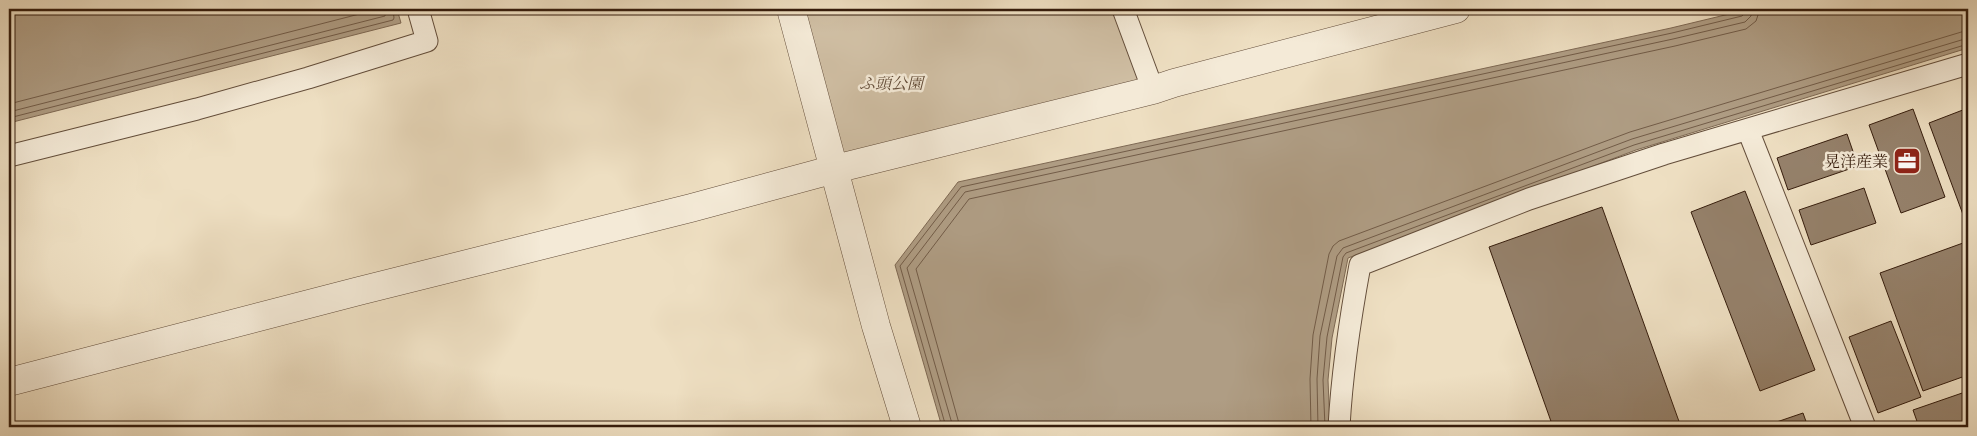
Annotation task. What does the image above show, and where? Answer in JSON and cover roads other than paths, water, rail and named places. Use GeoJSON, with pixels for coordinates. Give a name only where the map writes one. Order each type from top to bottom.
{"type":"FeatureCollection","features":[{"type":"Feature","properties":{"kind":"street"},"geometry":{"type":"LineString","coordinates":[[9,156],[308,78],[428,40],[418,9]]}},
{"type":"Feature","properties":{"kind":"street"},"geometry":{"type":"LineString","coordinates":[[791,9],[876,326],[907,427]]}},
{"type":"Feature","properties":{"kind":"street"},"geometry":{"type":"LineString","coordinates":[[1123,9],[1153,90]]}},
{"type":"Feature","properties":{"kind":"street"},"geometry":{"type":"LineString","coordinates":[[9,382],[359,291],[691,208],[835,169],[1153,90],[1174,82],[1456,9]]}},
{"type":"Feature","properties":{"kind":"street"},"geometry":{"type":"LineString","coordinates":[[1339,427],[1341,391],[1352,305],[1360,266],[1529,199],[1664,154],[1968,64]]}},
{"type":"Feature","properties":{"kind":"street"},"geometry":{"type":"LineString","coordinates":[[1748,130],[1865,427]]}},
{"type":"Feature","properties":{"kind":"water"},"geometry":{"type":"Polygon","coordinates":[[[9,9],[397,9],[401,23],[9,123],[9,9]]]}},
{"type":"Feature","properties":{"kind":"water"},"geometry":{"type":"Polygon","coordinates":[[[1750,9],[1968,9],[1968,48],[1636,150],[1348,258],[1332,338],[1328,380],[1330,427],[942,427],[895,265],[958,182],[1671,28],[1750,9]]]}},
{"type":"Feature","properties":{"kind":"place","name":"晃洋産業"},"geometry":{"type":"Point","coordinates":[1907,161]}},
{"type":"Feature","properties":{"kind":"park label","name":"ふ頭公園"},"geometry":{"type":"Point","coordinates":[891,83]}}]}
